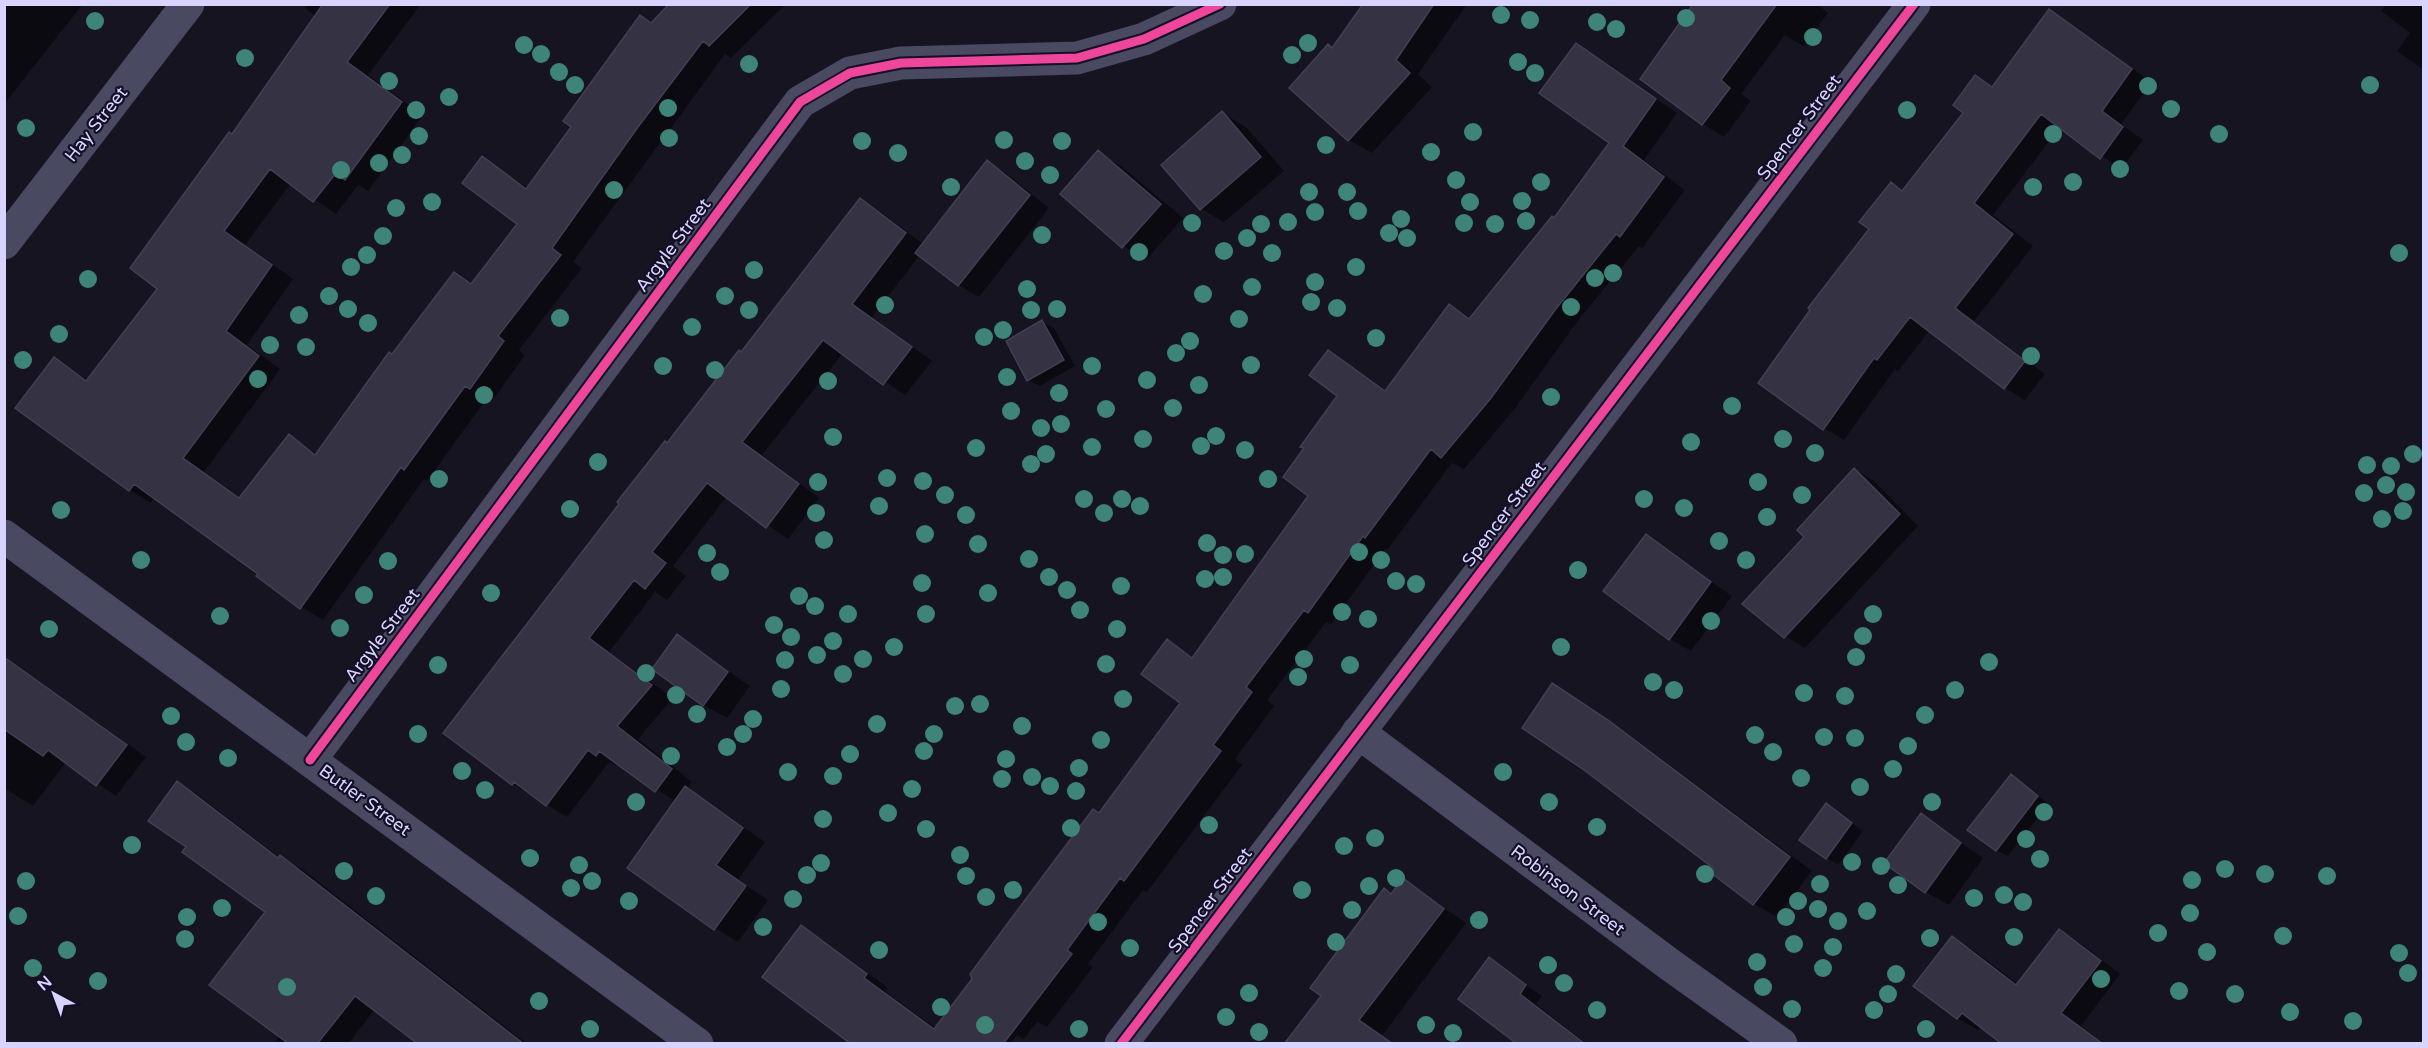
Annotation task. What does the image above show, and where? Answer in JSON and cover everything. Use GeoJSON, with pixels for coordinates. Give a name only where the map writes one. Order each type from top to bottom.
{"type":"FeatureCollection","features":[{"type":"Feature","properties":{"kind":"street","name":"Hay Street"},"geometry":{"type":"LineString","coordinates":[[4,243],[188,4]]}},
{"type":"Feature","properties":{"kind":"street","name":"Argyle Street"},"geometry":{"type":"LineString","coordinates":[[310,760],[800,102],[849,73],[901,63],[1077,58],[1144,39],[1220,4]]}},
{"type":"Feature","properties":{"kind":"street","name":"Spencer Street"},"geometry":{"type":"LineString","coordinates":[[1121,1044],[1914,4]]}},
{"type":"Feature","properties":{"kind":"street","name":"Butler Street"},"geometry":{"type":"LineString","coordinates":[[4,536],[697,1044]]}},
{"type":"Feature","properties":{"kind":"street","name":"Robinson Street"},"geometry":{"type":"LineString","coordinates":[[1358,732],[1669,964],[1781,1044]]}},
{"type":"Feature","properties":{"kind":"building"},"geometry":{"type":"Polygon","coordinates":[[[323,4],[390,4],[347,62],[402,102],[345,180],[336,173],[313,202],[270,169],[224,231],[272,265],[226,331],[259,356],[183,458],[239,498],[289,434],[315,455],[389,352],[392,354],[454,272],[471,284],[517,224],[462,183],[482,156],[526,189],[571,127],[563,121],[640,15],[651,23],[669,4],[751,4],[709,46],[703,41],[638,127],[552,248],[561,255],[498,336],[504,341],[470,389],[465,386],[404,470],[401,467],[300,609],[256,576],[258,574],[134,484],[129,491],[15,408],[54,357],[86,381],[157,289],[130,268],[229,132],[232,134],[323,4]]]}},
{"type":"Feature","properties":{"kind":"building"},"geometry":{"type":"Polygon","coordinates":[[[1363,4],[1434,4],[1396,60],[1410,73],[1348,141],[1289,88],[1328,44],[1332,48],[1363,4]]]}},
{"type":"Feature","properties":{"kind":"building"},"geometry":{"type":"Polygon","coordinates":[[[1693,4],[1777,4],[1721,80],[1730,88],[1702,125],[1640,79],[1693,4]]]}},
{"type":"Feature","properties":{"kind":"building"},"geometry":{"type":"Polygon","coordinates":[[[2049,9],[2132,69],[2102,111],[2123,127],[2100,159],[2041,114],[1974,203],[2013,234],[1955,308],[2025,361],[2004,389],[1910,317],[1877,360],[1874,358],[1823,430],[1758,383],[1810,310],[1808,308],[1869,229],[1859,222],[1891,182],[1902,191],[1963,113],[1953,105],[1975,75],[1992,87],[2049,9]]]}},
{"type":"Feature","properties":{"kind":"building"},"geometry":{"type":"Polygon","coordinates":[[[1576,43],[1656,99],[1623,146],[1664,177],[1620,237],[1616,234],[1555,310],[1491,398],[1441,458],[1431,449],[1365,538],[1363,536],[1308,613],[1304,610],[1246,687],[1252,692],[1213,745],[1221,751],[1124,881],[1120,878],[1067,950],[1072,954],[1003,1044],[851,1044],[762,977],[801,925],[867,974],[864,978],[934,1029],[972,979],[970,974],[1093,809],[1099,813],[1180,703],[1141,674],[1167,639],[1192,658],[1308,496],[1283,477],[1304,448],[1300,447],[1337,396],[1309,375],[1328,350],[1385,391],[1449,304],[1469,319],[1552,216],[1554,218],[1609,143],[1539,93],[1576,43]]]}},
{"type":"Feature","properties":{"kind":"building"},"geometry":{"type":"Polygon","coordinates":[[[1222,111],[1261,157],[1200,210],[1161,165],[1222,111]]]}},
{"type":"Feature","properties":{"kind":"building"},"geometry":{"type":"Polygon","coordinates":[[[1098,150],[1161,204],[1122,248],[1060,194],[1098,150]]]}},
{"type":"Feature","properties":{"kind":"building"},"geometry":{"type":"Polygon","coordinates":[[[987,160],[1030,195],[958,286],[915,253],[987,160]]]}},
{"type":"Feature","properties":{"kind":"building"},"geometry":{"type":"Polygon","coordinates":[[[860,198],[906,233],[852,304],[912,347],[883,385],[823,340],[742,442],[799,484],[766,528],[707,483],[652,552],[666,563],[645,589],[634,580],[589,638],[652,685],[617,726],[672,769],[655,792],[599,751],[596,756],[588,750],[546,806],[514,782],[512,785],[443,733],[619,504],[617,502],[665,441],[667,443],[739,350],[741,352],[860,198]]]}},
{"type":"Feature","properties":{"kind":"building"},"geometry":{"type":"Polygon","coordinates":[[[1042,320],[1064,360],[1027,381],[1006,341],[1042,320]]]}},
{"type":"Feature","properties":{"kind":"building"},"geometry":{"type":"Polygon","coordinates":[[[1854,468],[1900,514],[1784,638],[1742,604],[1804,537],[1797,530],[1854,468]]]}},
{"type":"Feature","properties":{"kind":"building"},"geometry":{"type":"Polygon","coordinates":[[[1646,534],[1711,582],[1669,640],[1603,591],[1646,534]]]}},
{"type":"Feature","properties":{"kind":"building"},"geometry":{"type":"Polygon","coordinates":[[[677,634],[728,672],[703,706],[652,669],[677,634]]]}},
{"type":"Feature","properties":{"kind":"building"},"geometry":{"type":"Polygon","coordinates":[[[4,657],[127,745],[96,786],[48,750],[43,756],[4,729],[4,657]]]}},
{"type":"Feature","properties":{"kind":"building"},"geometry":{"type":"Polygon","coordinates":[[[1552,683],[1608,720],[1790,857],[1753,905],[1710,872],[1713,868],[1584,770],[1522,728],[1552,683]]]}},
{"type":"Feature","properties":{"kind":"building"},"geometry":{"type":"Polygon","coordinates":[[[2011,774],[2038,796],[1996,851],[1967,830],[2011,774]]]}},
{"type":"Feature","properties":{"kind":"building"},"geometry":{"type":"Polygon","coordinates":[[[177,781],[278,858],[280,855],[524,1044],[418,1044],[355,996],[317,1044],[289,1044],[209,985],[265,912],[182,852],[186,847],[148,821],[177,781]]]}},
{"type":"Feature","properties":{"kind":"building"},"geometry":{"type":"Polygon","coordinates":[[[685,786],[743,828],[716,865],[746,886],[714,930],[627,868],[685,786]]]}},
{"type":"Feature","properties":{"kind":"building"},"geometry":{"type":"Polygon","coordinates":[[[1826,803],[1852,823],[1826,859],[1799,840],[1826,803]]]}},
{"type":"Feature","properties":{"kind":"building"},"geometry":{"type":"Polygon","coordinates":[[[1921,813],[1961,843],[1925,893],[1884,863],[1921,813]]]}},
{"type":"Feature","properties":{"kind":"building"},"geometry":{"type":"Polygon","coordinates":[[[1403,878],[1444,909],[1359,1020],[1393,1044],[1284,1044],[1321,996],[1310,988],[1384,888],[1391,894],[1403,878]]]}},
{"type":"Feature","properties":{"kind":"building"},"geometry":{"type":"Polygon","coordinates":[[[2059,929],[2101,961],[2061,1013],[2103,1044],[2002,1044],[1962,1013],[1957,1019],[1913,986],[1952,936],[2016,985],[2059,929]]]}},
{"type":"Feature","properties":{"kind":"building"},"geometry":{"type":"Polygon","coordinates":[[[1489,957],[1526,985],[1520,994],[1585,1044],[1517,1044],[1458,999],[1489,957]]]}},
{"type":"Feature","properties":{"kind":"cycle path"},"geometry":{"type":"LineString","coordinates":[[310,760],[800,102],[850,73],[901,63],[1077,58],[1144,39],[1220,4]]}},
{"type":"Feature","properties":{"kind":"cycle path"},"geometry":{"type":"LineString","coordinates":[[1121,1044],[1914,4]]}}]}
